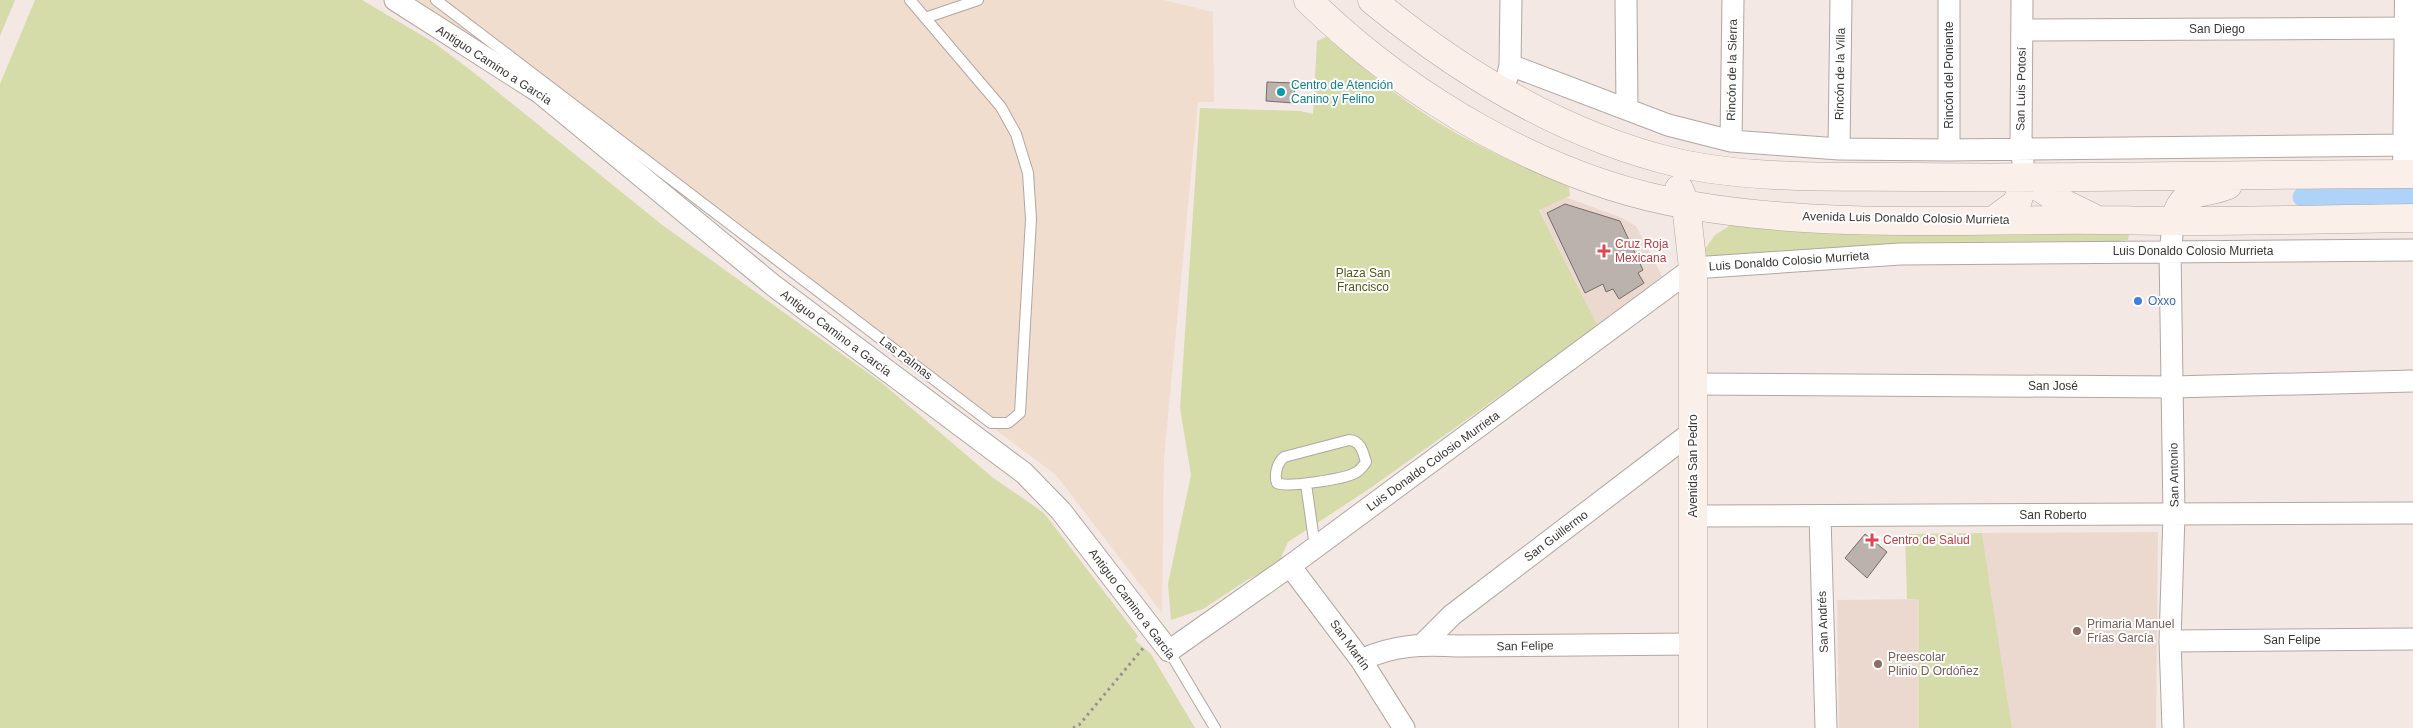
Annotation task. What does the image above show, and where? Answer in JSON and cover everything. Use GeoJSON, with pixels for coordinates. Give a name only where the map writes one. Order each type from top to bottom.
{"type":"FeatureCollection","features":[{"type":"Feature","properties":{"kind":"main road","name":"Avenida Luis Donaldo Colosio Murrieta"},"geometry":{"type":"LineString","coordinates":[[1308,0],[1384,66],[1455,114],[1506,142],[1577,174],[1686,205],[1726,211],[1839,220],[2097,219],[2174,221],[2413,218]]}},
{"type":"Feature","properties":{"kind":"main road"},"geometry":{"type":"LineString","coordinates":[[1372,0],[1434,48],[1503,92],[1546,116],[1612,143],[1678,163],[1738,173],[1847,176],[2026,178],[2410,174]]}},
{"type":"Feature","properties":{"kind":"main road"},"geometry":{"type":"LineString","coordinates":[[1612,143],[1633,162],[1674,181],[1686,205]]}},
{"type":"Feature","properties":{"kind":"main road"},"geometry":{"type":"LineString","coordinates":[[2174,221],[2178,207],[2184,199],[2194,194],[2225,186],[2247,176]]}},
{"type":"Feature","properties":{"kind":"main road"},"geometry":{"type":"LineString","coordinates":[[2026,178],[2065,204],[2097,219]]}},
{"type":"Feature","properties":{"kind":"main road"},"geometry":{"type":"LineString","coordinates":[[1994,220],[2017,204],[2026,178]]}},
{"type":"Feature","properties":{"kind":"main road","name":"Avenida San Pedro"},"geometry":{"type":"LineString","coordinates":[[1686,205],[1693,268],[1693,728]]}},
{"type":"Feature","properties":{"kind":"street","name":"Antiguo Camino a García"},"geometry":{"type":"LineString","coordinates":[[394,0],[539,92],[774,286],[1024,473],[1061,510],[1169,651]]}},
{"type":"Feature","properties":{"kind":"street"},"geometry":{"type":"LineString","coordinates":[[1503,92],[1510,65],[1511,0]]}},
{"type":"Feature","properties":{"kind":"street"},"geometry":{"type":"LineString","coordinates":[[1626,0],[1627,108]]}},
{"type":"Feature","properties":{"kind":"street","name":"Rincón de la Sierra"},"geometry":{"type":"LineString","coordinates":[[1731,141],[1732,0]]}},
{"type":"Feature","properties":{"kind":"street","name":"Rincón de la Villa"},"geometry":{"type":"LineString","coordinates":[[1839,149],[1841,0]]}},
{"type":"Feature","properties":{"kind":"street","name":"Rincón del Poniente"},"geometry":{"type":"LineString","coordinates":[[1949,0],[1949,150]]}},
{"type":"Feature","properties":{"kind":"street","name":"San Luis Potosí"},"geometry":{"type":"LineString","coordinates":[[2022,0],[2021,148],[2026,178]]}},
{"type":"Feature","properties":{"kind":"street"},"geometry":{"type":"LineString","coordinates":[[2408,0],[2410,28],[2410,174]]}},
{"type":"Feature","properties":{"kind":"street","name":"San Diego"},"geometry":{"type":"LineString","coordinates":[[2022,30],[2410,28]]}},
{"type":"Feature","properties":{"kind":"street"},"geometry":{"type":"LineString","coordinates":[[1510,65],[1668,125],[1731,141],[1839,149],[1949,150],[2411,145]]}},
{"type":"Feature","properties":{"kind":"street","name":"San Antonio"},"geometry":{"type":"LineString","coordinates":[[2172,728],[2170,641],[2174,515],[2170,250],[2174,221]]}},
{"type":"Feature","properties":{"kind":"street","name":"Luis Donaldo Colosio Murrieta"},"geometry":{"type":"LineString","coordinates":[[1169,651],[1315,548],[1693,268],[1900,254],[2170,250],[2413,250]]}},
{"type":"Feature","properties":{"kind":"street","name":"San José"},"geometry":{"type":"LineString","coordinates":[[1693,384],[2172,387],[2413,381]]}},
{"type":"Feature","properties":{"kind":"street","name":"San Guillermo"},"geometry":{"type":"LineString","coordinates":[[1423,644],[1452,616],[1692,432]]}},
{"type":"Feature","properties":{"kind":"street","name":"San Roberto"},"geometry":{"type":"LineString","coordinates":[[1693,516],[2413,513]]}},
{"type":"Feature","properties":{"kind":"street","name":"San Andrés"},"geometry":{"type":"LineString","coordinates":[[1820,516],[1826,728]]}},
{"type":"Feature","properties":{"kind":"street","name":"San Martín"},"geometry":{"type":"LineString","coordinates":[[1290,566],[1361,660],[1404,728]]}},
{"type":"Feature","properties":{"kind":"street","name":"San Felipe"},"geometry":{"type":"LineString","coordinates":[[2170,641],[2413,639]]}},
{"type":"Feature","properties":{"kind":"street","name":"San Felipe"},"geometry":{"type":"LineString","coordinates":[[1361,660],[1382,650],[1423,644],[1457,646],[1692,644]]}},
{"type":"Feature","properties":{"kind":"lane","name":"Las Palmas"},"geometry":{"type":"LineString","coordinates":[[436,0],[991,423],[1008,423],[1020,413],[1031,219],[1028,173],[1016,134],[1001,107],[910,0]]}},
{"type":"Feature","properties":{"kind":"lane"},"geometry":{"type":"LineString","coordinates":[[925,18],[978,0]]}},
{"type":"Feature","properties":{"kind":"lane"},"geometry":{"type":"LineString","coordinates":[[1348,440],[1355,441],[1361,447],[1366,462],[1355,474],[1306,484],[1282,486],[1277,483],[1275,478],[1280,460],[1284,457],[1348,440]]}},
{"type":"Feature","properties":{"kind":"lane"},"geometry":{"type":"LineString","coordinates":[[1306,484],[1315,548]]}},
{"type":"Feature","properties":{"kind":"lane","name":"Antiguo Camino a García"},"geometry":{"type":"LineString","coordinates":[[1169,651],[1215,728]]}},
{"type":"Feature","properties":{"kind":"path"},"geometry":{"type":"LineString","coordinates":[[1073,728],[1079,725],[1156,634]]}},
{"type":"Feature","properties":{"kind":"shaded area"},"geometry":{"type":"Polygon","coordinates":[[[415,0],[1164,0],[1213,12],[1214,102],[1198,102],[1164,458],[1162,613],[1056,475],[447,19],[415,0]]]}},
{"type":"Feature","properties":{"kind":"shaded area","name":"Cruz Roja Mexicana"},"geometry":{"type":"Polygon","coordinates":[[[1565,197],[1620,217],[1636,226],[1662,276],[1598,326],[1539,209],[1565,197]]]}},
{"type":"Feature","properties":{"kind":"shaded area","name":"Primaria Manuel Frías García"},"geometry":{"type":"Polygon","coordinates":[[[2158,532],[2156,728],[2012,728],[1982,533],[2158,532]]]}},
{"type":"Feature","properties":{"kind":"shaded area","name":"Preescolar Plinio D Ordóñez"},"geometry":{"type":"Polygon","coordinates":[[[1919,599],[1919,728],[1839,728],[1837,600],[1919,599]]]}},
{"type":"Feature","properties":{"kind":"green space"},"geometry":{"type":"Polygon","coordinates":[[[0,0],[15,0],[0,36],[0,0]]]}},
{"type":"Feature","properties":{"kind":"green space"},"geometry":{"type":"Polygon","coordinates":[[[35,0],[362,0],[433,42],[473,72],[661,224],[882,383],[992,477],[1044,513],[1138,636],[1135,640],[1151,654],[1195,728],[0,728],[0,84],[35,0]]]}},
{"type":"Feature","properties":{"kind":"green space","name":"Plaza San Francisco"},"geometry":{"type":"Polygon","coordinates":[[[1326,37],[1395,93],[1437,122],[1492,152],[1569,187],[1570,196],[1539,210],[1598,326],[1369,489],[1288,542],[1278,564],[1247,580],[1203,609],[1171,620],[1168,584],[1191,475],[1180,408],[1200,108],[1300,111],[1313,114],[1317,41],[1326,37]]]}},
{"type":"Feature","properties":{"kind":"green space"},"geometry":{"type":"Polygon","coordinates":[[[1734,223],[2117,232],[2129,235],[2128,240],[2119,241],[1922,242],[1823,252],[1706,257],[1705,249],[1715,235],[1734,223]]]}},
{"type":"Feature","properties":{"kind":"green space"},"geometry":{"type":"Polygon","coordinates":[[[1982,533],[2012,728],[1919,728],[1919,599],[1907,599],[1905,534],[1982,533]]]}},
{"type":"Feature","properties":{"kind":"building","name":"Centro de Atención Canino y Felino"},"geometry":{"type":"Polygon","coordinates":[[[1267,82],[1295,83],[1294,103],[1266,101],[1267,82]]]}},
{"type":"Feature","properties":{"kind":"building","name":"Cruz Roja Mexicana"},"geometry":{"type":"Polygon","coordinates":[[[1565,204],[1620,221],[1643,270],[1638,273],[1644,283],[1619,299],[1613,289],[1606,292],[1603,284],[1585,293],[1547,213],[1565,204]]]}},
{"type":"Feature","properties":{"kind":"building"},"geometry":{"type":"Polygon","coordinates":[[[1865,534],[1887,552],[1867,578],[1845,558],[1865,534]]]}},
{"type":"Feature","properties":{"kind":"waterway"},"geometry":{"type":"LineString","coordinates":[[2302,197],[2413,197]]}},
{"type":"Feature","properties":{"kind":"place","name":"Centro de Atención Canino y Felino"},"geometry":{"type":"Point","coordinates":[1281,92]}},
{"type":"Feature","properties":{"kind":"place","name":"Cruz Roja Mexicana"},"geometry":{"type":"Point","coordinates":[1604,251]}},
{"type":"Feature","properties":{"kind":"place","name":"Oxxo"},"geometry":{"type":"Point","coordinates":[2138,301]}},
{"type":"Feature","properties":{"kind":"place","name":"Centro de Salud"},"geometry":{"type":"Point","coordinates":[1872,540]}},
{"type":"Feature","properties":{"kind":"place","name":"Primaria Manuel Frías García"},"geometry":{"type":"Point","coordinates":[2077,631]}},
{"type":"Feature","properties":{"kind":"place","name":"Preescolar Plinio D Ordóñez"},"geometry":{"type":"Point","coordinates":[1878,664]}}]}
